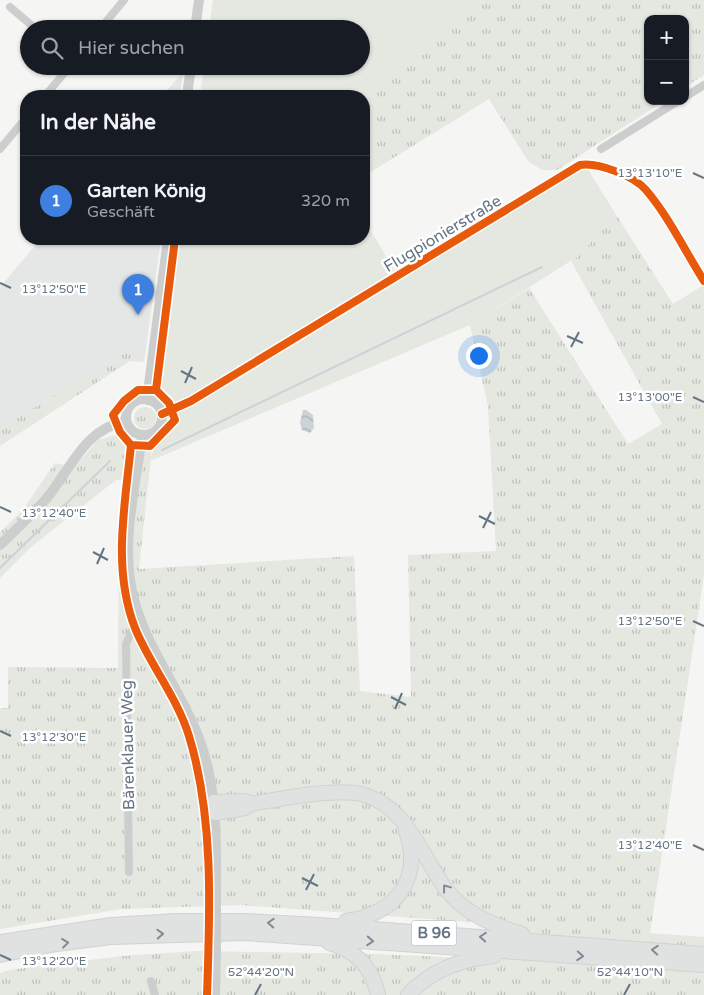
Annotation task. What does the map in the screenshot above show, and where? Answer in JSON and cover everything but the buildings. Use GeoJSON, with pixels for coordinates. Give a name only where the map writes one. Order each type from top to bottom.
{"type":"FeatureCollection","features":[{"type":"Feature","properties":{"kind":"highway"},"geometry":{"type":"LineString","coordinates":[[214,808],[244,801],[251,804],[340,793],[360,794],[374,799],[390,808],[404,824],[446,888],[472,913],[503,928],[549,942]]}},
{"type":"Feature","properties":{"kind":"highway"},"geometry":{"type":"LineString","coordinates":[[320,925],[370,916],[387,907],[398,897],[406,884],[411,869],[409,839],[404,824]]}},
{"type":"Feature","properties":{"kind":"highway","name":"B 96"},"geometry":{"type":"LineString","coordinates":[[0,942],[111,925],[244,921],[704,954]]}},
{"type":"Feature","properties":{"kind":"highway","name":"B 96"},"geometry":{"type":"LineString","coordinates":[[0,956],[56,944],[111,937],[234,933],[304,936],[704,965]]}},
{"type":"Feature","properties":{"kind":"highway"},"geometry":{"type":"LineString","coordinates":[[304,936],[351,951],[364,962],[374,978],[378,995]]}},
{"type":"Feature","properties":{"kind":"highway"},"geometry":{"type":"LineString","coordinates":[[408,995],[429,978],[463,961],[531,953]]}},
{"type":"Feature","properties":{"kind":"street"},"geometry":{"type":"LineString","coordinates":[[107,20],[124,0]]}},
{"type":"Feature","properties":{"kind":"street"},"geometry":{"type":"LineString","coordinates":[[197,20],[199,0]]}},
{"type":"Feature","properties":{"kind":"street"},"geometry":{"type":"LineString","coordinates":[[10,7],[25,20]]}},
{"type":"Feature","properties":{"kind":"street"},"geometry":{"type":"LineString","coordinates":[[50,90],[62,75]]}},
{"type":"Feature","properties":{"kind":"street"},"geometry":{"type":"LineString","coordinates":[[188,90],[190,75]]}},
{"type":"Feature","properties":{"kind":"street"},"geometry":{"type":"LineString","coordinates":[[689,94],[704,85]]}},
{"type":"Feature","properties":{"kind":"street"},"geometry":{"type":"LineString","coordinates":[[601,149],[672,105]]}},
{"type":"Feature","properties":{"kind":"street"},"geometry":{"type":"LineString","coordinates":[[0,149],[20,125]]}},
{"type":"Feature","properties":{"kind":"street","name":"Flugpionierstraße"},"geometry":{"type":"LineString","coordinates":[[162,414],[191,401],[580,165],[589,164],[607,168],[645,188],[704,281]]}},
{"type":"Feature","properties":{"kind":"street"},"geometry":{"type":"LineString","coordinates":[[147,400],[167,245]]}},
{"type":"Feature","properties":{"kind":"street"},"geometry":{"type":"LineString","coordinates":[[137,400],[147,400],[157,405],[162,414],[161,423],[157,430],[151,434],[142,435],[132,431],[126,420],[126,412],[130,405],[137,400]]}},
{"type":"Feature","properties":{"kind":"street"},"geometry":{"type":"LineString","coordinates":[[0,545],[45,500],[82,447],[95,434],[126,420]]}},
{"type":"Feature","properties":{"kind":"street"},"geometry":{"type":"LineString","coordinates":[[142,435],[128,549],[131,586],[142,626],[184,701],[198,733],[214,808],[215,995]]}},
{"type":"Feature","properties":{"kind":"street","name":"Bärenklauer Weg"},"geometry":{"type":"LineString","coordinates":[[128,872],[126,644],[132,630],[142,626]]}},
{"type":"Feature","properties":{"kind":"street"},"geometry":{"type":"LineString","coordinates":[[150,981],[155,995]]}},
{"type":"Feature","properties":{"kind":"shaded area"},"geometry":{"type":"Polygon","coordinates":[[[180,75],[183,75],[181,90],[167,90],[180,75]]]}},
{"type":"Feature","properties":{"kind":"shaded area"},"geometry":{"type":"Polygon","coordinates":[[[36,245],[160,245],[144,362],[130,361],[132,347],[0,429],[0,287],[36,245]]]}},
{"type":"Feature","properties":{"kind":"green space"},"geometry":{"type":"Polygon","coordinates":[[[213,0],[481,0],[368,90],[201,90],[203,75],[370,75],[370,20],[210,20],[213,0]]]}},
{"type":"Feature","properties":{"kind":"green space"},"geometry":{"type":"Polygon","coordinates":[[[481,0],[704,0],[704,75],[689,84],[689,15],[644,15],[644,105],[658,105],[557,170],[542,170],[528,161],[489,99],[370,172],[370,90],[481,0]]]}},
{"type":"Feature","properties":{"kind":"green space"},"geometry":{"type":"Polygon","coordinates":[[[587,168],[615,213],[580,255],[470,325],[150,461],[157,445],[175,421],[172,398],[160,387],[179,245],[370,245],[370,229],[400,280],[572,172],[587,168]]]}},
{"type":"Feature","properties":{"kind":"green space"},"geometry":{"type":"Polygon","coordinates":[[[615,213],[673,304],[704,285],[704,575],[650,933],[704,937],[704,995],[0,995],[0,973],[9,970],[122,956],[197,951],[446,957],[497,964],[501,921],[469,922],[241,905],[121,909],[0,929],[0,708],[8,708],[8,667],[118,668],[119,545],[126,479],[116,480],[31,547],[0,578],[0,532],[22,511],[55,463],[74,467],[98,440],[119,434],[129,447],[152,448],[139,569],[354,556],[360,691],[411,697],[408,555],[496,551],[488,406],[470,325],[529,288],[628,444],[662,424],[571,261],[580,255],[615,213]]]}},
{"type":"Feature","properties":{"kind":"green space"},"geometry":{"type":"Polygon","coordinates":[[[133,346],[130,361],[0,446],[0,429],[133,346]]]}},
{"type":"Feature","properties":{"kind":"green space"},"geometry":{"type":"Polygon","coordinates":[[[145,407],[153,410],[156,418],[153,426],[145,429],[137,426],[134,418],[137,410],[145,407]]]}},
{"type":"Feature","properties":{"kind":"water"},"geometry":{"type":"Polygon","coordinates":[[[303,410],[313,415],[314,428],[310,433],[302,430],[300,423],[303,410]]]}},
{"type":"Feature","properties":{"kind":"waterway"},"geometry":{"type":"LineString","coordinates":[[162,450],[542,267]]}},
{"type":"Feature","properties":{"kind":"waterway"},"geometry":{"type":"LineString","coordinates":[[0,568],[110,461]]}},
{"type":"Feature","properties":{"kind":"cycle path"},"geometry":{"type":"LineString","coordinates":[[162,414],[191,401],[580,165],[596,166],[615,171],[625,175],[646,190],[662,211],[704,281]]}},
{"type":"Feature","properties":{"kind":"cycle path"},"geometry":{"type":"LineString","coordinates":[[156,390],[174,245]]}},
{"type":"Feature","properties":{"kind":"cycle path"},"geometry":{"type":"LineString","coordinates":[[138,390],[156,390],[169,403],[175,420],[150,446],[131,445],[120,432],[113,415],[124,401],[138,390]]}},
{"type":"Feature","properties":{"kind":"cycle path"},"geometry":{"type":"LineString","coordinates":[[131,445],[122,537],[124,583],[135,628],[178,708],[189,736],[197,767],[203,799],[208,864],[209,930],[207,995]]}},
{"type":"Feature","properties":{"kind":"place","name":"Garten König"},"geometry":{"type":"Point","coordinates":[138,315]}}]}
